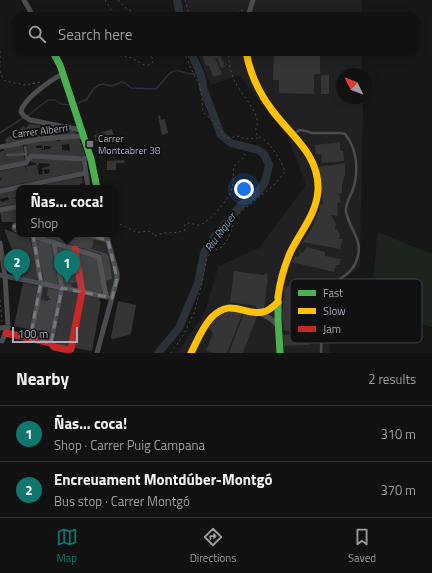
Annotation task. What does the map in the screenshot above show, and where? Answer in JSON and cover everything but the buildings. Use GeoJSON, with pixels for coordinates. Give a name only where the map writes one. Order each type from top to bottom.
{"type":"FeatureCollection","features":[{"type":"Feature","properties":{"kind":"street"},"geometry":{"type":"LineString","coordinates":[[24,0],[31,12]]}},
{"type":"Feature","properties":{"kind":"street"},"geometry":{"type":"LineString","coordinates":[[249,12],[254,0]]}},
{"type":"Feature","properties":{"kind":"street"},"geometry":{"type":"LineString","coordinates":[[55,56],[64,76],[82,133],[87,158],[96,185]]}},
{"type":"Feature","properties":{"kind":"street"},"geometry":{"type":"LineString","coordinates":[[247,56],[252,75],[262,96],[276,117],[303,144],[312,160],[317,176],[315,203],[310,219],[291,250],[280,284],[278,302],[280,353]]}},
{"type":"Feature","properties":{"kind":"street"},"geometry":{"type":"LineString","coordinates":[[64,76],[34,94],[22,108],[21,112],[30,120],[82,133]]}},
{"type":"Feature","properties":{"kind":"street","name":"Carrer Alberri"},"geometry":{"type":"LineString","coordinates":[[0,147],[40,139],[79,136],[82,133]]}},
{"type":"Feature","properties":{"kind":"street"},"geometry":{"type":"LineString","coordinates":[[0,168],[27,162],[31,156],[87,158]]}},
{"type":"Feature","properties":{"kind":"street"},"geometry":{"type":"LineString","coordinates":[[87,158],[86,173],[88,185]]}},
{"type":"Feature","properties":{"kind":"street"},"geometry":{"type":"LineString","coordinates":[[42,185],[86,173]]}},
{"type":"Feature","properties":{"kind":"street"},"geometry":{"type":"LineString","coordinates":[[0,191],[16,189]]}},
{"type":"Feature","properties":{"kind":"street"},"geometry":{"type":"LineString","coordinates":[[0,210],[16,207]]}},
{"type":"Feature","properties":{"kind":"street"},"geometry":{"type":"LineString","coordinates":[[30,339],[41,284],[33,237]]}},
{"type":"Feature","properties":{"kind":"street"},"geometry":{"type":"LineString","coordinates":[[36,237],[99,257],[106,296]]}},
{"type":"Feature","properties":{"kind":"street"},"geometry":{"type":"LineString","coordinates":[[96,237],[108,240]]}},
{"type":"Feature","properties":{"kind":"street"},"geometry":{"type":"LineString","coordinates":[[97,353],[117,279],[117,273],[107,237]]}},
{"type":"Feature","properties":{"kind":"street"},"geometry":{"type":"LineString","coordinates":[[0,243],[4,329],[1,342]]}},
{"type":"Feature","properties":{"kind":"street"},"geometry":{"type":"LineString","coordinates":[[51,343],[62,288],[54,243]]}},
{"type":"Feature","properties":{"kind":"street"},"geometry":{"type":"LineString","coordinates":[[4,329],[30,339],[51,343],[54,347],[69,350],[72,347],[82,292],[75,250]]}},
{"type":"Feature","properties":{"kind":"street"},"geometry":{"type":"LineString","coordinates":[[2,275],[112,298]]}},
{"type":"Feature","properties":{"kind":"street"},"geometry":{"type":"LineString","coordinates":[[260,313],[270,311],[278,302]]}},
{"type":"Feature","properties":{"kind":"street"},"geometry":{"type":"LineString","coordinates":[[191,353],[208,322],[218,312],[224,309],[237,307],[260,313],[271,319],[278,327]]}},
{"type":"Feature","properties":{"kind":"lane"},"geometry":{"type":"LineString","coordinates":[[293,135],[302,129],[312,133],[341,133],[345,134],[353,147],[357,168],[355,181],[346,208],[346,214],[359,243],[359,254],[353,267],[347,274],[340,279]]}},
{"type":"Feature","properties":{"kind":"lane"},"geometry":{"type":"LineString","coordinates":[[25,147],[27,162]]}},
{"type":"Feature","properties":{"kind":"lane"},"geometry":{"type":"LineString","coordinates":[[7,154],[26,154]]}},
{"type":"Feature","properties":{"kind":"path"},"geometry":{"type":"LineString","coordinates":[[106,0],[113,12]]}},
{"type":"Feature","properties":{"kind":"path"},"geometry":{"type":"LineString","coordinates":[[118,0],[123,6],[132,12]]}},
{"type":"Feature","properties":{"kind":"path"},"geometry":{"type":"LineString","coordinates":[[185,0],[189,12]]}},
{"type":"Feature","properties":{"kind":"path"},"geometry":{"type":"LineString","coordinates":[[238,12],[245,9],[248,12]]}},
{"type":"Feature","properties":{"kind":"path"},"geometry":{"type":"LineString","coordinates":[[0,51],[0,68]]}},
{"type":"Feature","properties":{"kind":"path"},"geometry":{"type":"LineString","coordinates":[[121,56],[132,58],[144,65],[149,65],[153,62],[150,56]]}},
{"type":"Feature","properties":{"kind":"path"},"geometry":{"type":"LineString","coordinates":[[186,56],[192,73],[200,84],[203,112],[213,121],[224,135],[227,138],[240,136],[244,141],[261,138]]}},
{"type":"Feature","properties":{"kind":"path"},"geometry":{"type":"LineString","coordinates":[[171,353],[184,334],[194,313],[207,258],[211,252],[222,247],[228,239],[237,215],[270,190],[286,172],[283,164],[273,151],[256,134],[258,124],[257,117],[237,86],[229,64],[228,56]]}},
{"type":"Feature","properties":{"kind":"path"},"geometry":{"type":"LineString","coordinates":[[0,71],[3,79],[20,84],[31,84],[46,80]]}},
{"type":"Feature","properties":{"kind":"path"},"geometry":{"type":"LineString","coordinates":[[118,224],[137,232],[150,231],[153,233],[152,236],[165,233],[179,233],[185,230],[184,227],[186,223],[198,225],[202,224],[212,217],[224,204],[231,192],[235,164],[244,157],[245,154]]}},
{"type":"Feature","properties":{"kind":"path"},"geometry":{"type":"LineString","coordinates":[[0,300],[4,329]]}},
{"type":"Feature","properties":{"kind":"highlighted area"},"geometry":{"type":"Polygon","coordinates":[[[46,224],[108,240],[117,279],[112,298],[62,288],[51,343],[30,339],[41,281],[33,236],[16,230],[14,226],[46,224]]]}},
{"type":"Feature","properties":{"kind":"shaded area"},"geometry":{"type":"Polygon","coordinates":[[[187,0],[362,0],[362,12],[183,12],[187,0]]]}},
{"type":"Feature","properties":{"kind":"shaded area"},"geometry":{"type":"Polygon","coordinates":[[[199,56],[362,56],[362,68],[336,68],[336,104],[363,104],[360,266],[345,279],[290,279],[290,343],[330,343],[330,353],[177,353],[204,314],[219,266],[259,248],[306,185],[289,139],[239,75],[211,85],[199,56]]]}},
{"type":"Feature","properties":{"kind":"shaded area"},"geometry":{"type":"Polygon","coordinates":[[[378,232],[426,252],[432,253],[432,327],[422,324],[422,279],[373,279],[378,232]]]}},
{"type":"Feature","properties":{"kind":"waterway","name":"Riu Riquer"},"geometry":{"type":"LineString","coordinates":[[177,0],[179,12]]}},
{"type":"Feature","properties":{"kind":"waterway","name":"Riu Riquer"},"geometry":{"type":"LineString","coordinates":[[158,353],[179,328],[198,283],[204,253],[216,235],[240,206],[259,191],[265,182],[269,165],[264,154],[258,150],[231,143],[221,135],[203,88],[203,83],[197,65],[192,56]]}},
{"type":"Feature","properties":{"kind":"waterway"},"geometry":{"type":"LineString","coordinates":[[76,104],[87,99],[94,88],[103,84],[112,86],[121,82],[125,83],[131,88],[156,89],[170,73],[175,71],[191,74],[201,73]]}},
{"type":"Feature","properties":{"kind":"waterway"},"geometry":{"type":"LineString","coordinates":[[27,116],[48,100],[55,100],[61,104],[70,105]]}},
{"type":"Feature","properties":{"kind":"waterway"},"geometry":{"type":"LineString","coordinates":[[0,133],[23,118]]}},
{"type":"Feature","properties":{"kind":"traffic: fast"},"geometry":{"type":"LineString","coordinates":[[55,56],[60,65],[91,159],[96,185]]}},
{"type":"Feature","properties":{"kind":"traffic: fast"},"geometry":{"type":"LineString","coordinates":[[278,297],[280,353]]}},
{"type":"Feature","properties":{"kind":"traffic: slow"},"geometry":{"type":"LineString","coordinates":[[247,56],[253,75],[263,97],[309,155],[317,177],[318,189],[315,207],[290,253],[284,269],[278,297]]}},
{"type":"Feature","properties":{"kind":"traffic: slow"},"geometry":{"type":"LineString","coordinates":[[191,353],[205,326],[218,312],[231,308],[256,313],[263,312],[273,307],[278,302]]}},
{"type":"Feature","properties":{"kind":"traffic: jam"},"geometry":{"type":"LineString","coordinates":[[6,333],[51,343],[54,347],[69,350],[71,349],[82,292],[75,249]]}},
{"type":"Feature","properties":{"kind":"place","name":"Carrer Montcabrer 38"},"geometry":{"type":"Point","coordinates":[90,144]}},
{"type":"Feature","properties":{"kind":"place","name":"Encreuament Montdúber-Montgó"},"geometry":{"type":"Point","coordinates":[17,282]}},
{"type":"Feature","properties":{"kind":"place","name":"Ñas... coca!"},"geometry":{"type":"Point","coordinates":[67,283]}}]}
